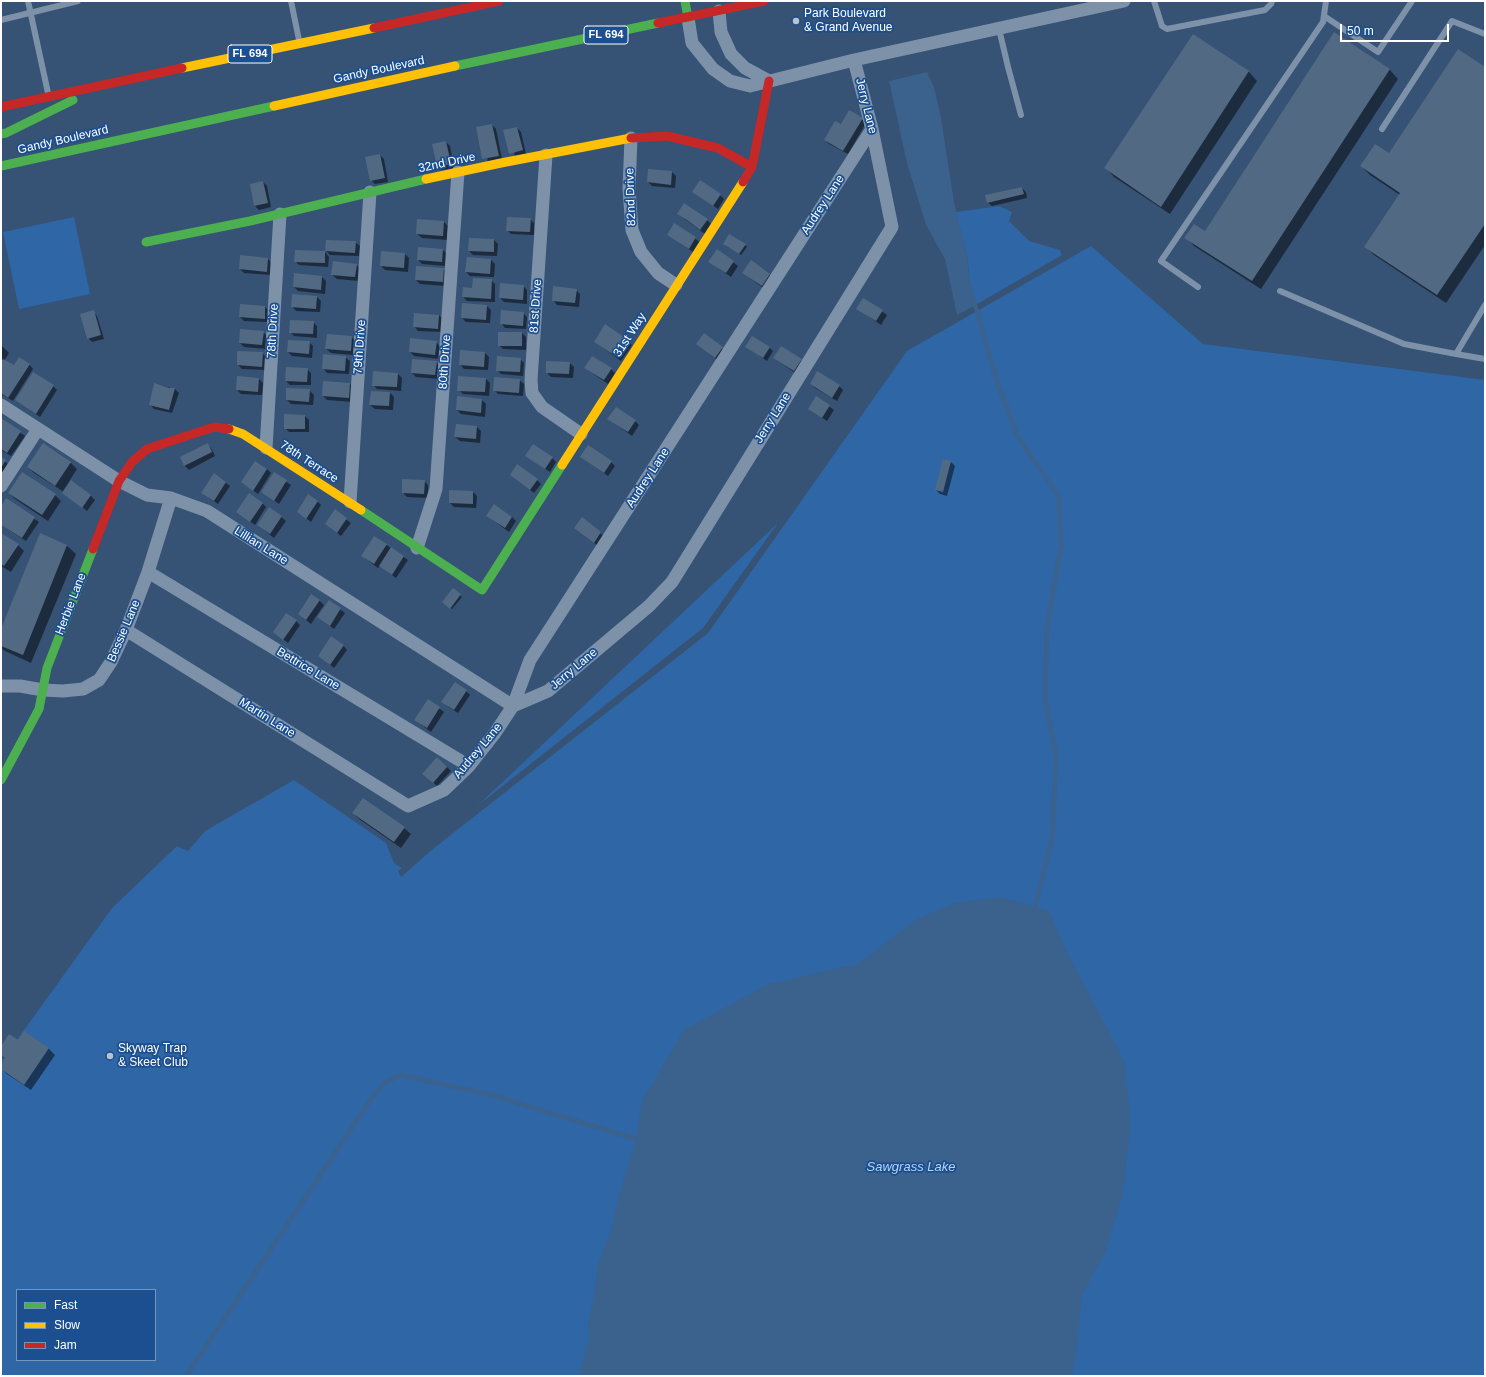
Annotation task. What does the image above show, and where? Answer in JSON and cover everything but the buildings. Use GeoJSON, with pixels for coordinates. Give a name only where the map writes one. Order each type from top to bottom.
{"type":"FeatureCollection","features":[{"type":"Feature","properties":{"kind":"main road","name":"FL 694"},"geometry":{"type":"LineString","coordinates":[[1,107],[300,44],[486,2],[499,1]]}},
{"type":"Feature","properties":{"kind":"main road"},"geometry":{"type":"LineString","coordinates":[[685,1],[688,18]]}},
{"type":"Feature","properties":{"kind":"main road","name":"Gandy Boulevard"},"geometry":{"type":"LineString","coordinates":[[1,166],[387,80],[688,18],[719,6],[764,1]]}},
{"type":"Feature","properties":{"kind":"main road","name":"31st Way"},"geometry":{"type":"LineString","coordinates":[[482,590],[752,167],[769,81]]}},
{"type":"Feature","properties":{"kind":"main road"},"geometry":{"type":"LineString","coordinates":[[1,134],[6,133],[104,85]]}},
{"type":"Feature","properties":{"kind":"main road","name":"32nd Drive"},"geometry":{"type":"LineString","coordinates":[[146,242],[280,214],[458,172],[631,138],[667,136],[718,148],[752,167]]}},
{"type":"Feature","properties":{"kind":"main road","name":"78th Terrace"},"geometry":{"type":"LineString","coordinates":[[119,481],[132,462],[147,449],[214,427],[230,429],[243,434],[266,448],[482,590]]}},
{"type":"Feature","properties":{"kind":"main road","name":"Herbie Lane"},"geometry":{"type":"LineString","coordinates":[[43,690],[47,668],[119,481]]}},
{"type":"Feature","properties":{"kind":"main road"},"geometry":{"type":"LineString","coordinates":[[1,780],[39,709],[43,690]]}},
{"type":"Feature","properties":{"kind":"street"},"geometry":{"type":"LineString","coordinates":[[688,18],[692,43],[713,69],[730,81],[750,86],[854,60],[1124,1]]}},
{"type":"Feature","properties":{"kind":"street"},"geometry":{"type":"LineString","coordinates":[[719,6],[721,32],[731,54],[745,68],[769,81]]}},
{"type":"Feature","properties":{"kind":"street","name":"Jerry Lane"},"geometry":{"type":"LineString","coordinates":[[514,706],[548,691],[649,606],[672,582],[892,227],[872,129],[854,60]]}},
{"type":"Feature","properties":{"kind":"street","name":"Audrey Lane"},"geometry":{"type":"LineString","coordinates":[[408,806],[444,790],[469,766],[514,706],[530,660],[872,129]]}},
{"type":"Feature","properties":{"kind":"street","name":"82nd Drive"},"geometry":{"type":"LineString","coordinates":[[631,138],[629,189],[632,230],[641,252],[658,273],[676,285]]}},
{"type":"Feature","properties":{"kind":"street","name":"81st Drive"},"geometry":{"type":"LineString","coordinates":[[546,155],[531,380],[532,394],[542,407],[581,434]]}},
{"type":"Feature","properties":{"kind":"street","name":"80th Drive"},"geometry":{"type":"LineString","coordinates":[[417,548],[436,489],[458,172]]}},
{"type":"Feature","properties":{"kind":"street","name":"79th Drive"},"geometry":{"type":"LineString","coordinates":[[350,502],[370,192]]}},
{"type":"Feature","properties":{"kind":"street","name":"78th Drive"},"geometry":{"type":"LineString","coordinates":[[266,448],[280,214]]}},
{"type":"Feature","properties":{"kind":"street","name":"Lillian Lane"},"geometry":{"type":"LineString","coordinates":[[1,405],[119,481],[147,495],[172,498],[207,511],[514,706]]}},
{"type":"Feature","properties":{"kind":"street"},"geometry":{"type":"LineString","coordinates":[[1,486],[38,429]]}},
{"type":"Feature","properties":{"kind":"street","name":"Bessie Lane"},"geometry":{"type":"LineString","coordinates":[[43,690],[63,691],[83,689],[98,680],[111,662],[126,630],[148,572],[172,498]]}},
{"type":"Feature","properties":{"kind":"street","name":"Bettrice Lane"},"geometry":{"type":"LineString","coordinates":[[148,572],[469,766]]}},
{"type":"Feature","properties":{"kind":"street","name":"Martin Lane"},"geometry":{"type":"LineString","coordinates":[[126,630],[408,806]]}},
{"type":"Feature","properties":{"kind":"street"},"geometry":{"type":"LineString","coordinates":[[1,686],[20,686],[43,690]]}},
{"type":"Feature","properties":{"kind":"lane"},"geometry":{"type":"LineString","coordinates":[[28,1],[49,97]]}},
{"type":"Feature","properties":{"kind":"lane"},"geometry":{"type":"LineString","coordinates":[[1,20],[78,1]]}},
{"type":"Feature","properties":{"kind":"lane"},"geometry":{"type":"LineString","coordinates":[[291,1],[300,44]]}},
{"type":"Feature","properties":{"kind":"lane"},"geometry":{"type":"LineString","coordinates":[[1154,1],[1162,26],[1167,29],[1265,10],[1272,1]]}},
{"type":"Feature","properties":{"kind":"lane"},"geometry":{"type":"LineString","coordinates":[[1198,286],[1161,261],[1323,22],[1326,1]]}},
{"type":"Feature","properties":{"kind":"lane"},"geometry":{"type":"LineString","coordinates":[[1324,16],[1378,52],[1412,1]]}},
{"type":"Feature","properties":{"kind":"lane"},"geometry":{"type":"LineString","coordinates":[[1382,129],[1452,21],[1485,34]]}},
{"type":"Feature","properties":{"kind":"lane"},"geometry":{"type":"LineString","coordinates":[[999,29],[1021,115]]}},
{"type":"Feature","properties":{"kind":"lane"},"geometry":{"type":"LineString","coordinates":[[1280,291],[1404,344],[1485,359]]}},
{"type":"Feature","properties":{"kind":"lane"},"geometry":{"type":"LineString","coordinates":[[1456,354],[1485,305]]}},
{"type":"Feature","properties":{"kind":"shaded area"},"geometry":{"type":"Polygon","coordinates":[[[999,206],[1012,212],[1009,221],[1029,241],[1060,250],[1062,255],[972,307],[967,255],[956,212],[999,206]]]}},
{"type":"Feature","properties":{"kind":"shaded area"},"geometry":{"type":"Polygon","coordinates":[[[74,217],[90,294],[19,309],[3,232],[74,217]]]}},
{"type":"Feature","properties":{"kind":"shaded area"},"geometry":{"type":"Polygon","coordinates":[[[1091,246],[1203,344],[1485,380],[1485,1376],[1,1376],[1,1062],[112,908],[177,846],[188,851],[205,831],[294,780],[386,843],[394,863],[402,868],[398,871],[401,877],[434,848],[708,633],[907,351],[1091,246]]]}},
{"type":"Feature","properties":{"kind":"shaded area"},"geometry":{"type":"Polygon","coordinates":[[[778,523],[703,628],[476,807],[778,523]]]}},
{"type":"Feature","properties":{"kind":"water"},"geometry":{"type":"Polygon","coordinates":[[[927,72],[934,87],[941,118],[954,202],[967,255],[972,307],[957,315],[945,259],[926,225],[907,163],[889,81],[927,72]]]}},
{"type":"Feature","properties":{"kind":"water","name":"Sawgrass Lake"},"geometry":{"type":"Polygon","coordinates":[[[1000,897],[1049,911],[1066,950],[1124,1061],[1131,1124],[1122,1197],[1105,1252],[1082,1295],[1072,1376],[579,1376],[589,1336],[588,1321],[593,1304],[598,1265],[612,1227],[619,1196],[636,1139],[642,1101],[684,1030],[769,984],[858,964],[917,919],[955,903],[1000,897]]]}},
{"type":"Feature","properties":{"kind":"waterway"},"geometry":{"type":"LineString","coordinates":[[969,284],[997,382],[1018,437],[1059,497],[1061,546],[1047,628],[1045,698],[1056,754],[1052,839],[1035,907]]}},
{"type":"Feature","properties":{"kind":"waterway"},"geometry":{"type":"LineString","coordinates":[[186,1376],[371,1099],[384,1083],[401,1075],[491,1095],[636,1139]]}},
{"type":"Feature","properties":{"kind":"traffic: fast"},"geometry":{"type":"LineString","coordinates":[[685,1],[688,18]]}},
{"type":"Feature","properties":{"kind":"traffic: fast"},"geometry":{"type":"LineString","coordinates":[[455,66],[658,23]]}},
{"type":"Feature","properties":{"kind":"traffic: fast"},"geometry":{"type":"LineString","coordinates":[[1,134],[6,133],[73,100]]}},
{"type":"Feature","properties":{"kind":"traffic: fast"},"geometry":{"type":"LineString","coordinates":[[1,166],[274,106]]}},
{"type":"Feature","properties":{"kind":"traffic: fast"},"geometry":{"type":"LineString","coordinates":[[146,242],[250,221],[426,179]]}},
{"type":"Feature","properties":{"kind":"traffic: fast"},"geometry":{"type":"LineString","coordinates":[[361,510],[482,590],[562,465]]}},
{"type":"Feature","properties":{"kind":"traffic: fast"},"geometry":{"type":"LineString","coordinates":[[1,780],[39,709],[47,668],[93,549]]}},
{"type":"Feature","properties":{"kind":"traffic: slow"},"geometry":{"type":"LineString","coordinates":[[182,68],[374,28]]}},
{"type":"Feature","properties":{"kind":"traffic: slow"},"geometry":{"type":"LineString","coordinates":[[274,106],[455,66]]}},
{"type":"Feature","properties":{"kind":"traffic: slow"},"geometry":{"type":"LineString","coordinates":[[426,179],[631,138]]}},
{"type":"Feature","properties":{"kind":"traffic: slow"},"geometry":{"type":"LineString","coordinates":[[562,465],[743,182]]}},
{"type":"Feature","properties":{"kind":"traffic: slow"},"geometry":{"type":"LineString","coordinates":[[229,429],[243,434],[361,510]]}},
{"type":"Feature","properties":{"kind":"traffic: jam"},"geometry":{"type":"LineString","coordinates":[[374,28],[499,1]]}},
{"type":"Feature","properties":{"kind":"traffic: jam"},"geometry":{"type":"LineString","coordinates":[[658,23],[764,1]]}},
{"type":"Feature","properties":{"kind":"traffic: jam"},"geometry":{"type":"LineString","coordinates":[[1,107],[182,68]]}},
{"type":"Feature","properties":{"kind":"traffic: jam"},"geometry":{"type":"LineString","coordinates":[[743,182],[752,167],[769,81]]}},
{"type":"Feature","properties":{"kind":"traffic: jam"},"geometry":{"type":"LineString","coordinates":[[631,138],[667,136],[718,148],[752,167]]}},
{"type":"Feature","properties":{"kind":"traffic: jam"},"geometry":{"type":"LineString","coordinates":[[93,549],[119,481],[132,462],[147,449],[214,427],[229,429]]}},
{"type":"Feature","properties":{"kind":"place","name":"Park Boulevard & Grand Avenue"},"geometry":{"type":"Point","coordinates":[796,21]}},
{"type":"Feature","properties":{"kind":"place","name":"Skyway Trap & Skeet Club"},"geometry":{"type":"Point","coordinates":[110,1056]}}]}
